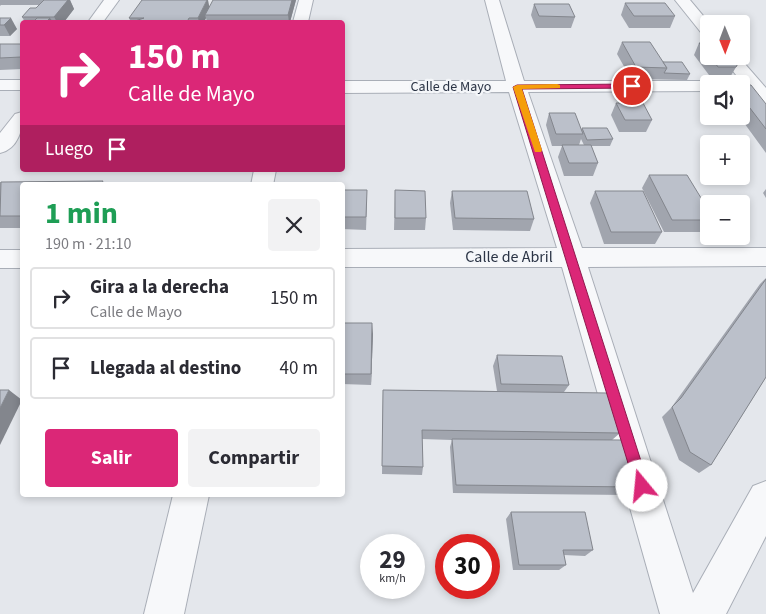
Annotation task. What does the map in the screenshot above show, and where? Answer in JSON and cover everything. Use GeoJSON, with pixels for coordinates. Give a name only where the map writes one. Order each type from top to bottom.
{"type":"FeatureCollection","features":[{"type":"Feature","properties":{"kind":"street"},"geometry":{"type":"LineString","coordinates":[[97,20],[112,0]]}},
{"type":"Feature","properties":{"kind":"street"},"geometry":{"type":"LineString","coordinates":[[301,20],[306,0]]}},
{"type":"Feature","properties":{"kind":"street"},"geometry":{"type":"LineString","coordinates":[[492,0],[517,87],[572,256],[680,614]]}},
{"type":"Feature","properties":{"kind":"street"},"geometry":{"type":"LineString","coordinates":[[682,0],[700,21]]}},
{"type":"Feature","properties":{"kind":"street"},"geometry":{"type":"LineString","coordinates":[[737,65],[766,100]]}},
{"type":"Feature","properties":{"kind":"street"},"geometry":{"type":"LineString","coordinates":[[0,85],[20,85]]}},
{"type":"Feature","properties":{"kind":"street","name":"Calle de Mayo"},"geometry":{"type":"LineString","coordinates":[[345,86],[700,86]]}},
{"type":"Feature","properties":{"kind":"street"},"geometry":{"type":"LineString","coordinates":[[0,147],[20,121]]}},
{"type":"Feature","properties":{"kind":"street","name":"Calle de Abril"},"geometry":{"type":"LineString","coordinates":[[345,258],[766,257]]}},
{"type":"Feature","properties":{"kind":"street"},"geometry":{"type":"LineString","coordinates":[[0,259],[20,259]]}},
{"type":"Feature","properties":{"kind":"street"},"geometry":{"type":"LineString","coordinates":[[164,614],[191,497]]}},
{"type":"Feature","properties":{"kind":"street"},"geometry":{"type":"LineString","coordinates":[[704,614],[766,499]]}},
{"type":"Feature","properties":{"kind":"building"},"geometry":{"type":"Polygon","coordinates":[[[44,0],[68,0],[54,17],[22,17],[30,8],[36,8],[44,0]]]}},
{"type":"Feature","properties":{"kind":"building"},"geometry":{"type":"Polygon","coordinates":[[[142,0],[207,0],[198,18],[189,18],[188,20],[138,20],[144,18],[129,18],[142,0]]]}},
{"type":"Feature","properties":{"kind":"building"},"geometry":{"type":"Polygon","coordinates":[[[213,0],[292,0],[288,15],[205,15],[213,0]]]}},
{"type":"Feature","properties":{"kind":"building"},"geometry":{"type":"Polygon","coordinates":[[[625,3],[665,3],[675,16],[634,16],[625,3]]]}},
{"type":"Feature","properties":{"kind":"building"},"geometry":{"type":"Polygon","coordinates":[[[534,4],[569,4],[575,17],[539,16],[534,4]]]}},
{"type":"Feature","properties":{"kind":"building"},"geometry":{"type":"Polygon","coordinates":[[[0,18],[11,18],[4,25],[0,25],[0,18]]]}},
{"type":"Feature","properties":{"kind":"building"},"geometry":{"type":"Polygon","coordinates":[[[37,18],[50,18],[48,20],[35,20],[37,18]]]}},
{"type":"Feature","properties":{"kind":"building"},"geometry":{"type":"Polygon","coordinates":[[[622,42],[650,42],[667,68],[636,67],[622,42]]]}},
{"type":"Feature","properties":{"kind":"building"},"geometry":{"type":"Polygon","coordinates":[[[0,44],[20,44],[20,57],[0,58],[0,44]]]}},
{"type":"Feature","properties":{"kind":"building"},"geometry":{"type":"Polygon","coordinates":[[[663,62],[682,62],[690,74],[664,73],[667,68],[663,62]]]}},
{"type":"Feature","properties":{"kind":"building"},"geometry":{"type":"Polygon","coordinates":[[[717,65],[737,65],[736,67],[718,67],[717,65]]]}},
{"type":"Feature","properties":{"kind":"building"},"geometry":{"type":"Polygon","coordinates":[[[750,85],[766,104],[766,129],[750,108],[750,85]]]}},
{"type":"Feature","properties":{"kind":"building"},"geometry":{"type":"Polygon","coordinates":[[[616,103],[643,103],[652,120],[625,120],[616,103]]]}},
{"type":"Feature","properties":{"kind":"building"},"geometry":{"type":"Polygon","coordinates":[[[549,113],[575,113],[583,134],[556,134],[549,113]]]}},
{"type":"Feature","properties":{"kind":"building"},"geometry":{"type":"Polygon","coordinates":[[[582,128],[607,128],[613,139],[587,140],[582,128]]]}},
{"type":"Feature","properties":{"kind":"building"},"geometry":{"type":"Polygon","coordinates":[[[562,145],[591,145],[598,163],[569,163],[562,145]]]}},
{"type":"Feature","properties":{"kind":"building"},"geometry":{"type":"Polygon","coordinates":[[[649,175],[687,175],[700,196],[700,220],[672,220],[649,175]]]}},
{"type":"Feature","properties":{"kind":"building"},"geometry":{"type":"Polygon","coordinates":[[[103,181],[20,182],[20,216],[0,216],[1,182],[103,181]]]}},
{"type":"Feature","properties":{"kind":"building"},"geometry":{"type":"Polygon","coordinates":[[[345,190],[367,190],[366,217],[345,217],[345,190]]]}},
{"type":"Feature","properties":{"kind":"building"},"geometry":{"type":"Polygon","coordinates":[[[395,190],[425,191],[426,218],[395,218],[395,190]]]}},
{"type":"Feature","properties":{"kind":"building"},"geometry":{"type":"Polygon","coordinates":[[[452,191],[527,191],[534,219],[455,218],[452,191]]]}},
{"type":"Feature","properties":{"kind":"building"},"geometry":{"type":"Polygon","coordinates":[[[595,191],[643,191],[662,232],[611,232],[595,191]]]}},
{"type":"Feature","properties":{"kind":"building"},"geometry":{"type":"Polygon","coordinates":[[[766,279],[766,377],[711,465],[690,452],[672,407],[681,398],[766,279]]]}},
{"type":"Feature","properties":{"kind":"building"},"geometry":{"type":"Polygon","coordinates":[[[345,323],[372,323],[371,374],[345,374],[345,323]]]}},
{"type":"Feature","properties":{"kind":"building"},"geometry":{"type":"Polygon","coordinates":[[[497,355],[562,356],[569,385],[501,384],[497,355]]]}},
{"type":"Feature","properties":{"kind":"building"},"geometry":{"type":"Polygon","coordinates":[[[0,390],[9,390],[0,408],[0,390]]]}},
{"type":"Feature","properties":{"kind":"building"},"geometry":{"type":"Polygon","coordinates":[[[383,390],[608,393],[620,433],[422,430],[423,467],[382,466],[383,390]]]}},
{"type":"Feature","properties":{"kind":"building"},"geometry":{"type":"Polygon","coordinates":[[[452,439],[622,440],[635,487],[456,485],[452,439]]]}},
{"type":"Feature","properties":{"kind":"building"},"geometry":{"type":"Polygon","coordinates":[[[511,512],[585,512],[593,550],[563,550],[566,565],[519,565],[511,512]]]}},
{"type":"Feature","properties":{"kind":"slow traffic"},"geometry":{"type":"LineString","coordinates":[[538,150],[517,87],[557,87]]}},
{"type":"Feature","properties":{"kind":"route"},"geometry":{"type":"LineString","coordinates":[[632,86],[517,87],[572,256],[642,486]]}}]}
